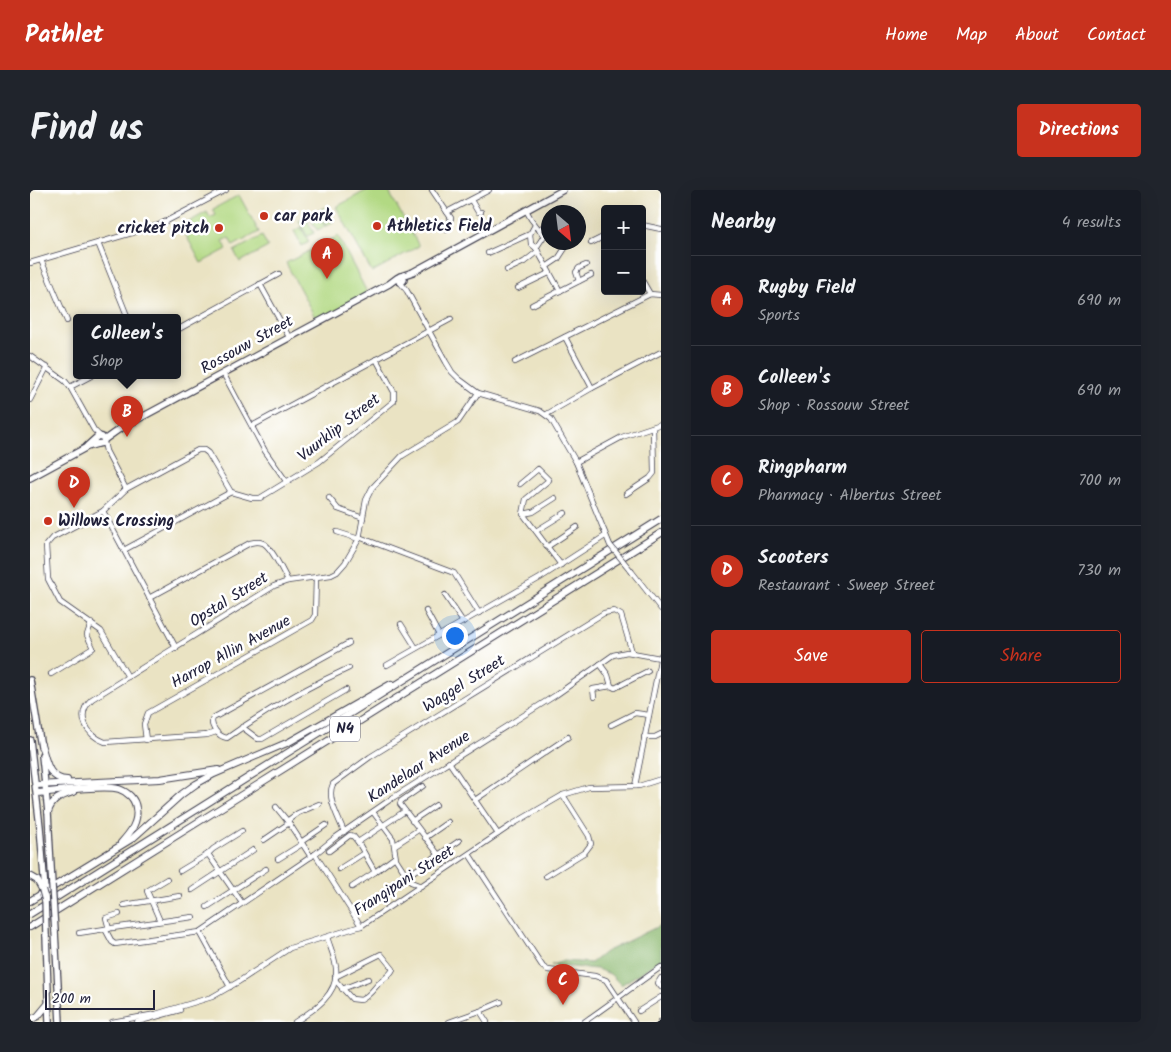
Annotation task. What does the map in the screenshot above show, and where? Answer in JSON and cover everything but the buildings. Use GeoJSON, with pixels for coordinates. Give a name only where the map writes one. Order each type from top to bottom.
{"type":"FeatureCollection","features":[{"type":"Feature","properties":{"kind":"highway","name":"N4"},"geometry":{"type":"LineString","coordinates":[[30,914],[661,519]]}},
{"type":"Feature","properties":{"kind":"highway","name":"N4"},"geometry":{"type":"LineString","coordinates":[[30,927],[661,533]]}},
{"type":"Feature","properties":{"kind":"highway"},"geometry":{"type":"LineString","coordinates":[[30,901],[42,891],[141,832],[189,789],[214,774],[272,751],[314,730],[475,635]]}},
{"type":"Feature","properties":{"kind":"highway"},"geometry":{"type":"LineString","coordinates":[[41,744],[49,770],[56,778],[61,780],[106,781]]}},
{"type":"Feature","properties":{"kind":"highway"},"geometry":{"type":"LineString","coordinates":[[33,786],[170,778],[241,764]]}},
{"type":"Feature","properties":{"kind":"highway"},"geometry":{"type":"LineString","coordinates":[[33,793],[117,788],[124,791],[133,799],[137,810],[135,824],[128,835],[114,849]]}},
{"type":"Feature","properties":{"kind":"highway"},"geometry":{"type":"LineString","coordinates":[[48,812],[50,806],[57,798],[81,789]]}},
{"type":"Feature","properties":{"kind":"highway"},"geometry":{"type":"LineString","coordinates":[[30,876],[37,880],[45,900]]}},
{"type":"Feature","properties":{"kind":"highway"},"geometry":{"type":"LineString","coordinates":[[30,933],[62,908]]}},
{"type":"Feature","properties":{"kind":"highway"},"geometry":{"type":"LineString","coordinates":[[30,1020],[38,1016],[48,1004]]}},
{"type":"Feature","properties":{"kind":"main road","name":"Rossouw Street"},"geometry":{"type":"LineString","coordinates":[[30,478],[563,190]]}},
{"type":"Feature","properties":{"kind":"main road"},"geometry":{"type":"LineString","coordinates":[[30,680],[46,785],[60,1022]]}},
{"type":"Feature","properties":{"kind":"main road"},"geometry":{"type":"LineString","coordinates":[[30,740],[42,891]]}},
{"type":"Feature","properties":{"kind":"main road"},"geometry":{"type":"LineString","coordinates":[[45,900],[49,1022]]}},
{"type":"Feature","properties":{"kind":"street"},"geometry":{"type":"LineString","coordinates":[[212,190],[215,196]]}},
{"type":"Feature","properties":{"kind":"street"},"geometry":{"type":"LineString","coordinates":[[30,263],[159,225],[226,190]]}},
{"type":"Feature","properties":{"kind":"street"},"geometry":{"type":"LineString","coordinates":[[432,190],[450,218],[446,230]]}},
{"type":"Feature","properties":{"kind":"street"},"geometry":{"type":"LineString","coordinates":[[447,212],[489,190]]}},
{"type":"Feature","properties":{"kind":"street"},"geometry":{"type":"LineString","coordinates":[[471,200],[478,212],[481,212]]}},
{"type":"Feature","properties":{"kind":"street"},"geometry":{"type":"LineString","coordinates":[[507,270],[524,262],[537,250],[544,236],[526,210]]}},
{"type":"Feature","properties":{"kind":"street"},"geometry":{"type":"LineString","coordinates":[[535,225],[530,234],[531,244],[537,250],[560,291]]}},
{"type":"Feature","properties":{"kind":"street"},"geometry":{"type":"LineString","coordinates":[[646,226],[661,229]]}},
{"type":"Feature","properties":{"kind":"street"},"geometry":{"type":"LineString","coordinates":[[488,253],[530,234]]}},
{"type":"Feature","properties":{"kind":"street"},"geometry":{"type":"LineString","coordinates":[[591,243],[601,238]]}},
{"type":"Feature","properties":{"kind":"street"},"geometry":{"type":"LineString","coordinates":[[98,243],[126,314]]}},
{"type":"Feature","properties":{"kind":"street"},"geometry":{"type":"LineString","coordinates":[[546,267],[558,259],[564,250]]}},
{"type":"Feature","properties":{"kind":"street"},"geometry":{"type":"LineString","coordinates":[[41,260],[66,321]]}},
{"type":"Feature","properties":{"kind":"street"},"geometry":{"type":"LineString","coordinates":[[579,281],[577,270],[586,264]]}},
{"type":"Feature","properties":{"kind":"street"},"geometry":{"type":"LineString","coordinates":[[518,288],[549,273]]}},
{"type":"Feature","properties":{"kind":"street"},"geometry":{"type":"LineString","coordinates":[[181,328],[279,274]]}},
{"type":"Feature","properties":{"kind":"street"},"geometry":{"type":"LineString","coordinates":[[532,305],[592,275]]}},
{"type":"Feature","properties":{"kind":"street"},"geometry":{"type":"LineString","coordinates":[[401,279],[452,372],[478,393],[534,408],[547,414],[576,462],[610,545],[661,609]]}},
{"type":"Feature","properties":{"kind":"street"},"geometry":{"type":"LineString","coordinates":[[260,284],[289,337]]}},
{"type":"Feature","properties":{"kind":"street"},"geometry":{"type":"LineString","coordinates":[[646,287],[650,294]]}},
{"type":"Feature","properties":{"kind":"street"},"geometry":{"type":"LineString","coordinates":[[515,362],[650,294],[661,295]]}},
{"type":"Feature","properties":{"kind":"street"},"geometry":{"type":"LineString","coordinates":[[252,426],[451,319]]}},
{"type":"Feature","properties":{"kind":"street"},"geometry":{"type":"LineString","coordinates":[[564,337],[592,388]]}},
{"type":"Feature","properties":{"kind":"street"},"geometry":{"type":"LineString","coordinates":[[547,414],[661,352]]}},
{"type":"Feature","properties":{"kind":"street"},"geometry":{"type":"LineString","coordinates":[[30,356],[70,387],[126,489]]}},
{"type":"Feature","properties":{"kind":"street","name":"Vuurklip Street"},"geometry":{"type":"LineString","coordinates":[[230,492],[256,498],[264,496],[319,462],[394,401],[394,392],[376,359]]}},
{"type":"Feature","properties":{"kind":"street"},"geometry":{"type":"LineString","coordinates":[[30,400],[47,368]]}},
{"type":"Feature","properties":{"kind":"street"},"geometry":{"type":"LineString","coordinates":[[223,373],[265,451],[286,481]]}},
{"type":"Feature","properties":{"kind":"street"},"geometry":{"type":"LineString","coordinates":[[70,387],[85,379]]}},
{"type":"Feature","properties":{"kind":"street","name":"Opstal Street"},"geometry":{"type":"LineString","coordinates":[[146,740],[105,742],[95,738],[83,717],[85,707],[92,699],[274,586],[288,581],[331,575],[337,572],[346,563],[359,538],[369,493],[379,480],[402,456],[458,422],[478,393]]}},
{"type":"Feature","properties":{"kind":"street"},"geometry":{"type":"LineString","coordinates":[[576,462],[622,437],[661,424]]}},
{"type":"Feature","properties":{"kind":"street"},"geometry":{"type":"LineString","coordinates":[[626,494],[650,478],[654,473],[653,427]]}},
{"type":"Feature","properties":{"kind":"street"},"geometry":{"type":"LineString","coordinates":[[124,550],[230,492],[208,452],[201,449],[126,489],[103,511],[48,541],[45,550],[48,579],[60,602],[101,631],[128,677]]}},
{"type":"Feature","properties":{"kind":"street"},"geometry":{"type":"LineString","coordinates":[[520,484],[538,468],[549,480],[526,499],[523,514],[561,565]]}},
{"type":"Feature","properties":{"kind":"street"},"geometry":{"type":"LineString","coordinates":[[329,498],[338,509],[363,518]]}},
{"type":"Feature","properties":{"kind":"street"},"geometry":{"type":"LineString","coordinates":[[523,514],[538,510],[555,498]]}},
{"type":"Feature","properties":{"kind":"street"},"geometry":{"type":"LineString","coordinates":[[103,511],[176,648]]}},
{"type":"Feature","properties":{"kind":"street"},"geometry":{"type":"LineString","coordinates":[[536,531],[566,513]]}},
{"type":"Feature","properties":{"kind":"street"},"geometry":{"type":"LineString","coordinates":[[547,547],[577,527]]}},
{"type":"Feature","properties":{"kind":"street"},"geometry":{"type":"LineString","coordinates":[[337,532],[359,538],[454,573],[479,613]]}},
{"type":"Feature","properties":{"kind":"street"},"geometry":{"type":"LineString","coordinates":[[387,665],[561,565],[605,536]]}},
{"type":"Feature","properties":{"kind":"street"},"geometry":{"type":"LineString","coordinates":[[149,598],[250,543],[257,542],[265,543],[269,548],[288,581]]}},
{"type":"Feature","properties":{"kind":"street","name":"Harrop Allin Avenue"},"geometry":{"type":"LineString","coordinates":[[146,740],[144,724],[148,713],[312,620],[315,614],[316,577]]}},
{"type":"Feature","properties":{"kind":"street"},"geometry":{"type":"LineString","coordinates":[[445,595],[463,622]]}},
{"type":"Feature","properties":{"kind":"street"},"geometry":{"type":"LineString","coordinates":[[426,611],[439,635]]}},
{"type":"Feature","properties":{"kind":"street","name":"Waggel Street"},"geometry":{"type":"LineString","coordinates":[[344,832],[330,790],[333,784],[370,757],[422,724],[604,612],[612,611],[621,615],[632,652]]}},
{"type":"Feature","properties":{"kind":"street"},"geometry":{"type":"LineString","coordinates":[[51,674],[93,648],[87,635],[91,623]]}},
{"type":"Feature","properties":{"kind":"street"},"geometry":{"type":"LineString","coordinates":[[401,624],[416,648]]}},
{"type":"Feature","properties":{"kind":"street"},"geometry":{"type":"LineString","coordinates":[[349,668],[307,689],[225,738],[216,732],[211,722],[213,718],[350,643]]}},
{"type":"Feature","properties":{"kind":"street","name":"Kandelaar Avenue"},"geometry":{"type":"LineString","coordinates":[[200,932],[313,856],[372,812],[619,652],[632,652],[661,657]]}},
{"type":"Feature","properties":{"kind":"street"},"geometry":{"type":"LineString","coordinates":[[634,786],[661,657]]}},
{"type":"Feature","properties":{"kind":"street"},"geometry":{"type":"LineString","coordinates":[[600,664],[608,675],[611,686]]}},
{"type":"Feature","properties":{"kind":"street"},"geometry":{"type":"LineString","coordinates":[[594,697],[593,689],[611,686],[615,688],[648,671]]}},
{"type":"Feature","properties":{"kind":"street"},"geometry":{"type":"LineString","coordinates":[[654,687],[661,689]]}},
{"type":"Feature","properties":{"kind":"street"},"geometry":{"type":"LineString","coordinates":[[242,727],[258,739],[262,739],[346,690]]}},
{"type":"Feature","properties":{"kind":"street"},"geometry":{"type":"LineString","coordinates":[[611,726],[635,713],[649,715]]}},
{"type":"Feature","properties":{"kind":"street"},"geometry":{"type":"LineString","coordinates":[[146,740],[207,735],[216,732]]}},
{"type":"Feature","properties":{"kind":"street"},"geometry":{"type":"LineString","coordinates":[[644,736],[655,737],[661,734]]}},
{"type":"Feature","properties":{"kind":"street"},"geometry":{"type":"LineString","coordinates":[[474,800],[568,737]]}},
{"type":"Feature","properties":{"kind":"street"},"geometry":{"type":"LineString","coordinates":[[449,762],[498,834]]}},
{"type":"Feature","properties":{"kind":"street","name":"Frangipani Street"},"geometry":{"type":"LineString","coordinates":[[137,1022],[173,1012],[216,995],[286,950],[361,926],[498,834],[563,795],[589,787],[634,786],[661,779]]}},
{"type":"Feature","properties":{"kind":"street"},"geometry":{"type":"LineString","coordinates":[[423,786],[400,801],[400,804],[438,854]]}},
{"type":"Feature","properties":{"kind":"street"},"geometry":{"type":"LineString","coordinates":[[546,876],[585,852],[591,844],[589,836],[563,795]]}},
{"type":"Feature","properties":{"kind":"street"},"geometry":{"type":"LineString","coordinates":[[264,840],[298,813],[319,804]]}},
{"type":"Feature","properties":{"kind":"street"},"geometry":{"type":"LineString","coordinates":[[412,821],[436,805]]}},
{"type":"Feature","properties":{"kind":"street"},"geometry":{"type":"LineString","coordinates":[[276,807],[313,856],[361,926]]}},
{"type":"Feature","properties":{"kind":"street"},"geometry":{"type":"LineString","coordinates":[[358,842],[404,811]]}},
{"type":"Feature","properties":{"kind":"street"},"geometry":{"type":"LineString","coordinates":[[372,812],[393,839],[395,857],[411,882],[410,893]]}},
{"type":"Feature","properties":{"kind":"street"},"geometry":{"type":"LineString","coordinates":[[425,838],[448,822]]}},
{"type":"Feature","properties":{"kind":"street"},"geometry":{"type":"LineString","coordinates":[[278,859],[326,825]]}},
{"type":"Feature","properties":{"kind":"street"},"geometry":{"type":"LineString","coordinates":[[395,845],[418,830]]}},
{"type":"Feature","properties":{"kind":"street"},"geometry":{"type":"LineString","coordinates":[[180,871],[242,831]]}},
{"type":"Feature","properties":{"kind":"street"},"geometry":{"type":"LineString","coordinates":[[329,851],[350,835],[353,836],[375,872]]}},
{"type":"Feature","properties":{"kind":"street"},"geometry":{"type":"LineString","coordinates":[[392,886],[459,841]]}},
{"type":"Feature","properties":{"kind":"street"},"geometry":{"type":"LineString","coordinates":[[192,890],[253,850]]}},
{"type":"Feature","properties":{"kind":"street"},"geometry":{"type":"LineString","coordinates":[[339,868],[364,853]]}},
{"type":"Feature","properties":{"kind":"street"},"geometry":{"type":"LineString","coordinates":[[208,854],[242,903]]}},
{"type":"Feature","properties":{"kind":"street"},"geometry":{"type":"LineString","coordinates":[[469,854],[542,966],[548,970],[596,976],[603,979],[608,983],[634,1022]]}},
{"type":"Feature","properties":{"kind":"street"},"geometry":{"type":"LineString","coordinates":[[352,887],[395,857]]}},
{"type":"Feature","properties":{"kind":"street"},"geometry":{"type":"LineString","coordinates":[[208,906],[266,870]]}},
{"type":"Feature","properties":{"kind":"street"},"geometry":{"type":"LineString","coordinates":[[160,921],[147,891],[167,878]]}},
{"type":"Feature","properties":{"kind":"street"},"geometry":{"type":"LineString","coordinates":[[411,882],[421,886]]}},
{"type":"Feature","properties":{"kind":"street"},"geometry":{"type":"LineString","coordinates":[[124,905],[180,896]]}},
{"type":"Feature","properties":{"kind":"street"},"geometry":{"type":"LineString","coordinates":[[119,914],[106,918],[107,929],[112,942],[115,944],[200,932],[230,987]]}},
{"type":"Feature","properties":{"kind":"street"},"geometry":{"type":"LineString","coordinates":[[79,933],[193,917]]}},
{"type":"Feature","properties":{"kind":"street"},"geometry":{"type":"LineString","coordinates":[[295,1022],[320,1005],[329,993],[335,978],[336,966],[327,937]]}},
{"type":"Feature","properties":{"kind":"street"},"geometry":{"type":"LineString","coordinates":[[382,954],[392,970],[378,984],[373,993],[361,1000],[352,999],[335,978],[382,954]]}},
{"type":"Feature","properties":{"kind":"street"},"geometry":{"type":"LineString","coordinates":[[584,1022],[619,999],[636,984],[661,967]]}},
{"type":"Feature","properties":{"kind":"street"},"geometry":{"type":"LineString","coordinates":[[661,978],[658,982],[661,986]]}},
{"type":"Feature","properties":{"kind":"street"},"geometry":{"type":"LineString","coordinates":[[342,988],[368,979]]}},
{"type":"Feature","properties":{"kind":"street"},"geometry":{"type":"LineString","coordinates":[[639,1010],[661,998]]}},
{"type":"Feature","properties":{"kind":"street"},"geometry":{"type":"LineString","coordinates":[[449,1022],[501,1002]]}},
{"type":"Feature","properties":{"kind":"street"},"geometry":{"type":"LineString","coordinates":[[480,1011],[487,1022]]}},
{"type":"Feature","properties":{"kind":"street","name":"Frangipani Street"},"geometry":{"type":"LineString","coordinates":[[112,1022],[143,1020]]}},
{"type":"Feature","properties":{"kind":"green space","name":"Athletics Field"},"geometry":{"type":"Polygon","coordinates":[[[367,190],[388,190],[419,246],[372,272],[336,207],[367,190]]]}},
{"type":"Feature","properties":{"kind":"green space"},"geometry":{"type":"Polygon","coordinates":[[[239,195],[259,232],[233,246],[229,238],[223,241],[227,249],[201,263],[181,226],[207,212],[210,218],[216,215],[213,209],[239,195]]]}},
{"type":"Feature","properties":{"kind":"green space"},"geometry":{"type":"Polygon","coordinates":[[[325,207],[333,222],[326,226],[318,211],[325,207]]]}},
{"type":"Feature","properties":{"kind":"green space"},"geometry":{"type":"Polygon","coordinates":[[[317,212],[325,227],[317,230],[309,216],[317,212]]]}},
{"type":"Feature","properties":{"kind":"green space"},"geometry":{"type":"Polygon","coordinates":[[[306,218],[314,233],[307,236],[299,221],[306,218]]]}},
{"type":"Feature","properties":{"kind":"green space"},"geometry":{"type":"Polygon","coordinates":[[[301,227],[309,242],[302,246],[294,231],[301,227]]]}},
{"type":"Feature","properties":{"kind":"green space"},"geometry":{"type":"Polygon","coordinates":[[[262,236],[268,247],[240,262],[234,251],[262,236]]]}},
{"type":"Feature","properties":{"kind":"green space"},"geometry":{"type":"Polygon","coordinates":[[[338,236],[368,294],[317,321],[286,263],[338,236]]]}},
{"type":"Feature","properties":{"kind":"green space"},"geometry":{"type":"Polygon","coordinates":[[[661,925],[661,960],[621,985],[610,974],[597,969],[551,965],[564,961],[591,963],[605,952],[661,925]]]}},
{"type":"Feature","properties":{"kind":"place","name":"car park"},"geometry":{"type":"Point","coordinates":[264,216]}},
{"type":"Feature","properties":{"kind":"place","name":"Athletics Field"},"geometry":{"type":"Point","coordinates":[377,226]}},
{"type":"Feature","properties":{"kind":"place","name":"cricket pitch"},"geometry":{"type":"Point","coordinates":[219,228]}},
{"type":"Feature","properties":{"kind":"place","name":"Rugby Field"},"geometry":{"type":"Point","coordinates":[327,279]}},
{"type":"Feature","properties":{"kind":"place","name":"Colleen's"},"geometry":{"type":"Point","coordinates":[127,437]}},
{"type":"Feature","properties":{"kind":"place","name":"Scooters"},"geometry":{"type":"Point","coordinates":[74,508]}},
{"type":"Feature","properties":{"kind":"place","name":"Willows Crossing"},"geometry":{"type":"Point","coordinates":[48,521]}},
{"type":"Feature","properties":{"kind":"place","name":"Ringpharm"},"geometry":{"type":"Point","coordinates":[563,1005]}}]}
